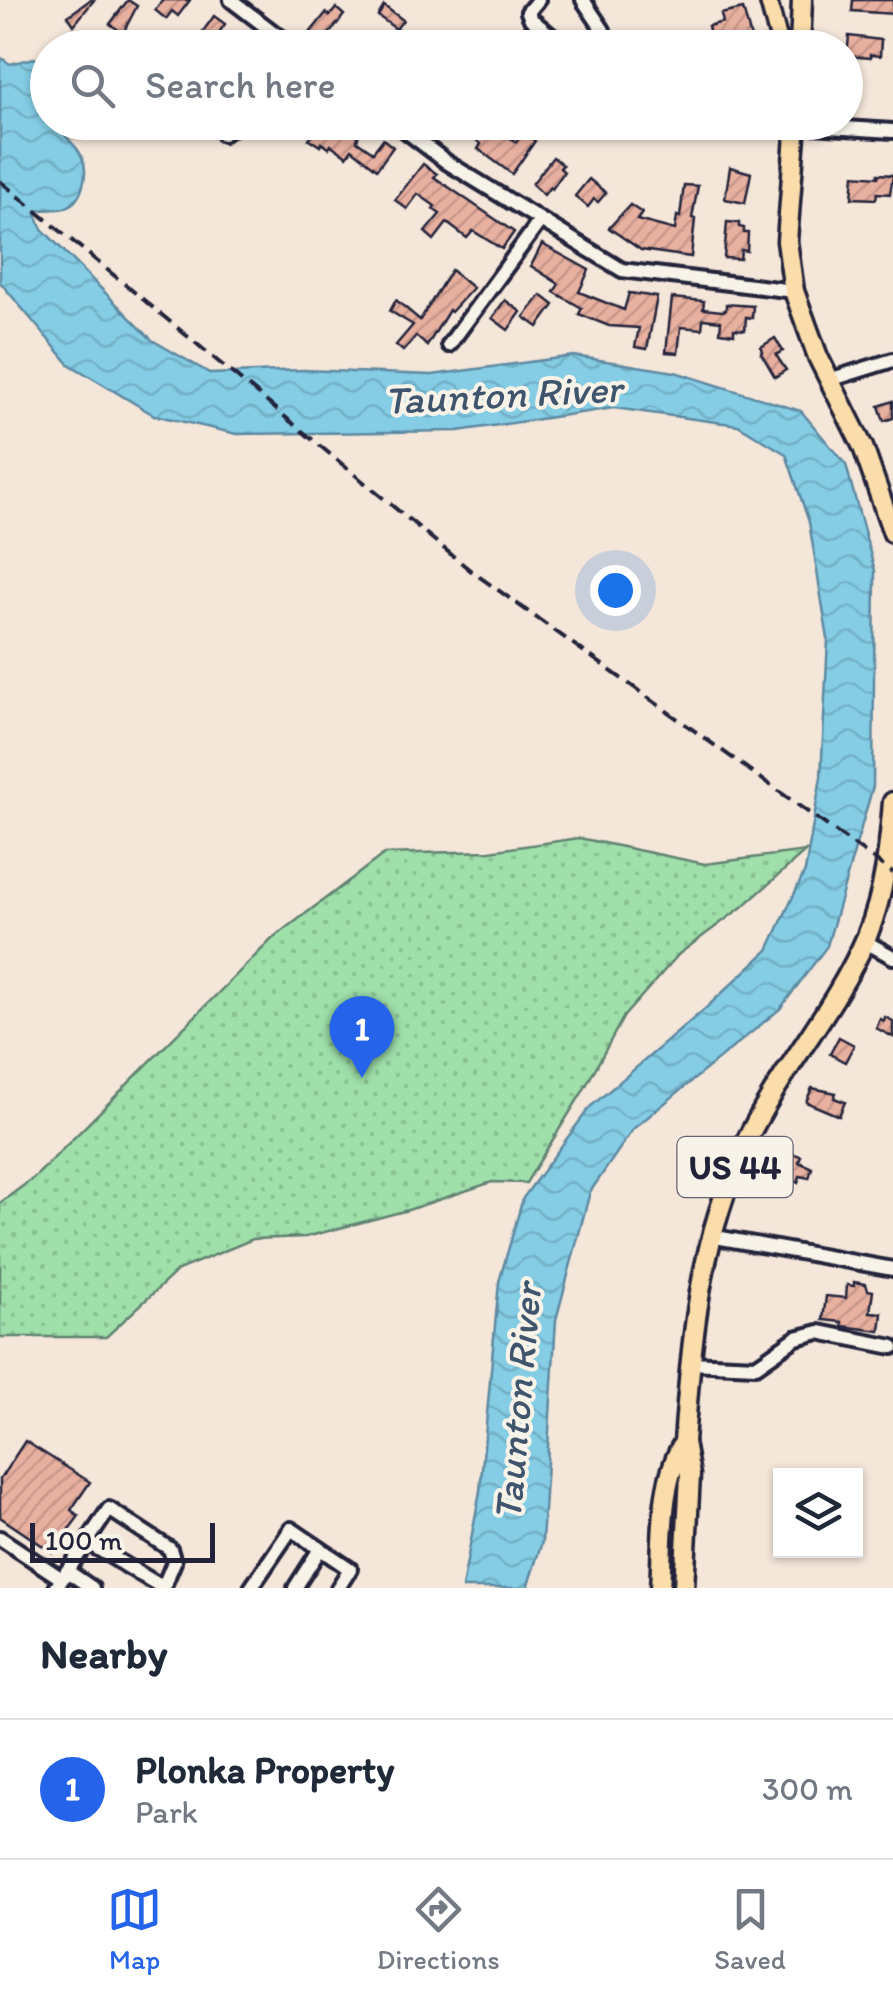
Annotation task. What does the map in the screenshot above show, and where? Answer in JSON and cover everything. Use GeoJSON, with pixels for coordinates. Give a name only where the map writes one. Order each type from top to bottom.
{"type":"FeatureCollection","features":[{"type":"Feature","properties":{"kind":"highway"},"geometry":{"type":"LineString","coordinates":[[801,30],[802,0]]}},
{"type":"Feature","properties":{"kind":"highway"},"geometry":{"type":"LineString","coordinates":[[795,140],[787,241],[794,291],[805,327],[863,447],[893,533]]}},
{"type":"Feature","properties":{"kind":"highway","name":"US 44"},"geometry":{"type":"LineString","coordinates":[[684,1588],[690,1475],[684,1442],[695,1308],[710,1236],[730,1178],[758,1117],[864,941],[884,884],[893,802]]}},
{"type":"Feature","properties":{"kind":"highway","name":"US 44"},"geometry":{"type":"LineString","coordinates":[[660,1588],[670,1483],[674,1461],[684,1442]]}},
{"type":"Feature","properties":{"kind":"main road"},"geometry":{"type":"LineString","coordinates":[[768,0],[776,30]]}},
{"type":"Feature","properties":{"kind":"street"},"geometry":{"type":"LineString","coordinates":[[231,0],[271,30]]}},
{"type":"Feature","properties":{"kind":"street"},"geometry":{"type":"LineString","coordinates":[[538,0],[528,12],[544,30]]}},
{"type":"Feature","properties":{"kind":"street"},"geometry":{"type":"LineString","coordinates":[[582,0],[602,30]]}},
{"type":"Feature","properties":{"kind":"street"},"geometry":{"type":"LineString","coordinates":[[863,130],[893,132]]}},
{"type":"Feature","properties":{"kind":"street"},"geometry":{"type":"LineString","coordinates":[[418,140],[448,163],[622,270],[794,291]]}},
{"type":"Feature","properties":{"kind":"street"},"geometry":{"type":"LineString","coordinates":[[449,345],[540,220]]}},
{"type":"Feature","properties":{"kind":"street"},"geometry":{"type":"LineString","coordinates":[[829,380],[893,360]]}},
{"type":"Feature","properties":{"kind":"street"},"geometry":{"type":"LineString","coordinates":[[864,941],[893,957]]}},
{"type":"Feature","properties":{"kind":"street"},"geometry":{"type":"LineString","coordinates":[[710,1236],[893,1270]]}},
{"type":"Feature","properties":{"kind":"street"},"geometry":{"type":"LineString","coordinates":[[690,1363],[756,1366],[796,1338],[819,1332],[893,1346]]}},
{"type":"Feature","properties":{"kind":"street"},"geometry":{"type":"LineString","coordinates":[[62,1579],[87,1542],[110,1509],[170,1549],[174,1562],[162,1588],[87,1542]]}},
{"type":"Feature","properties":{"kind":"street"},"geometry":{"type":"LineString","coordinates":[[251,1588],[291,1529],[350,1569],[338,1588]]}},
{"type":"Feature","properties":{"kind":"street"},"geometry":{"type":"LineString","coordinates":[[0,1538],[62,1579],[92,1588]]}},
{"type":"Feature","properties":{"kind":"street"},"geometry":{"type":"LineString","coordinates":[[296,1588],[320,1549]]}},
{"type":"Feature","properties":{"kind":"green space"},"geometry":{"type":"Polygon","coordinates":[[[579,838],[705,864],[806,851],[746,904],[679,954],[624,1016],[526,1183],[492,1182],[408,1210],[306,1237],[253,1239],[178,1270],[106,1337],[0,1337],[0,1203],[35,1177],[271,940],[384,854],[490,851],[579,838]]]}},
{"type":"Feature","properties":{"kind":"water","name":"Taunton River"},"geometry":{"type":"Polygon","coordinates":[[[0,57],[10,64],[30,59],[30,140],[70,140],[84,163],[83,186],[76,199],[65,208],[40,210],[36,214],[42,229],[152,340],[211,374],[303,370],[432,375],[574,356],[675,372],[801,411],[846,465],[875,571],[873,786],[827,946],[780,1009],[633,1129],[590,1192],[556,1320],[542,1542],[527,1588],[462,1588],[480,1491],[499,1282],[523,1198],[590,1107],[768,950],[805,871],[821,777],[828,639],[809,522],[786,454],[738,425],[614,408],[458,431],[237,434],[154,415],[69,364],[0,282],[0,57]]]}},
{"type":"Feature","properties":{"kind":"building"},"geometry":{"type":"Polygon","coordinates":[[[94,0],[74,25],[68,16],[94,0]]]}},
{"type":"Feature","properties":{"kind":"building"},"geometry":{"type":"Polygon","coordinates":[[[128,0],[137,6],[125,30],[110,24],[128,0]]]}},
{"type":"Feature","properties":{"kind":"building"},"geometry":{"type":"Polygon","coordinates":[[[163,0],[190,0],[178,16],[172,11],[166,19],[155,10],[163,0]]]}},
{"type":"Feature","properties":{"kind":"building"},"geometry":{"type":"Polygon","coordinates":[[[853,0],[893,0],[893,14],[852,11],[853,0]]]}},
{"type":"Feature","properties":{"kind":"building"},"geometry":{"type":"Polygon","coordinates":[[[384,6],[403,20],[396,29],[378,16],[384,6]]]}},
{"type":"Feature","properties":{"kind":"building"},"geometry":{"type":"Polygon","coordinates":[[[336,8],[344,15],[332,30],[312,30],[326,13],[330,16],[336,8]]]}},
{"type":"Feature","properties":{"kind":"building"},"geometry":{"type":"Polygon","coordinates":[[[743,9],[749,30],[709,30],[708,26],[723,22],[721,14],[743,9]]]}},
{"type":"Feature","properties":{"kind":"building"},"geometry":{"type":"Polygon","coordinates":[[[214,16],[225,24],[221,30],[204,30],[214,16]]]}},
{"type":"Feature","properties":{"kind":"building"},"geometry":{"type":"Polygon","coordinates":[[[863,38],[881,40],[880,56],[863,57],[863,38]]]}},
{"type":"Feature","properties":{"kind":"building"},"geometry":{"type":"Polygon","coordinates":[[[311,140],[357,140],[373,152],[382,140],[393,147],[377,169],[352,149],[347,156],[331,145],[320,146],[311,140]]]}},
{"type":"Feature","properties":{"kind":"building"},"geometry":{"type":"Polygon","coordinates":[[[476,140],[535,141],[512,174],[478,149],[481,144],[476,140]]]}},
{"type":"Feature","properties":{"kind":"building"},"geometry":{"type":"Polygon","coordinates":[[[553,157],[563,165],[560,168],[564,172],[544,195],[532,184],[553,157]]]}},
{"type":"Feature","properties":{"kind":"building"},"geometry":{"type":"Polygon","coordinates":[[[423,164],[437,174],[434,177],[514,232],[502,249],[473,231],[467,238],[447,223],[434,240],[425,232],[440,214],[433,209],[435,206],[418,194],[407,209],[395,200],[423,164]]]}},
{"type":"Feature","properties":{"kind":"building"},"geometry":{"type":"Polygon","coordinates":[[[730,167],[751,173],[745,203],[725,199],[730,167]]]}},
{"type":"Feature","properties":{"kind":"building"},"geometry":{"type":"Polygon","coordinates":[[[854,175],[893,175],[890,194],[877,193],[876,199],[852,198],[854,175]]]}},
{"type":"Feature","properties":{"kind":"building"},"geometry":{"type":"Polygon","coordinates":[[[589,179],[606,193],[588,207],[575,196],[589,179]]]}},
{"type":"Feature","properties":{"kind":"building"},"geometry":{"type":"Polygon","coordinates":[[[684,185],[698,186],[691,257],[641,250],[609,228],[630,205],[642,213],[637,220],[675,230],[684,185]]]}},
{"type":"Feature","properties":{"kind":"building"},"geometry":{"type":"Polygon","coordinates":[[[727,222],[739,223],[748,233],[747,251],[741,250],[740,259],[724,258],[727,222]]]}},
{"type":"Feature","properties":{"kind":"building"},"geometry":{"type":"Polygon","coordinates":[[[542,244],[589,270],[579,292],[624,310],[629,293],[657,297],[647,349],[635,347],[639,328],[609,326],[579,314],[582,308],[554,292],[559,284],[531,266],[542,244]]]}},
{"type":"Feature","properties":{"kind":"building"},"geometry":{"type":"Polygon","coordinates":[[[451,270],[473,288],[449,310],[427,346],[416,336],[403,351],[396,345],[413,325],[390,311],[396,300],[420,320],[451,270]]]}},
{"type":"Feature","properties":{"kind":"building"},"geometry":{"type":"Polygon","coordinates":[[[541,295],[554,305],[538,327],[524,317],[541,295]]]}},
{"type":"Feature","properties":{"kind":"building"},"geometry":{"type":"Polygon","coordinates":[[[672,298],[704,301],[703,309],[722,311],[726,304],[753,306],[752,318],[746,317],[745,330],[734,329],[734,334],[720,332],[721,321],[703,319],[702,329],[681,327],[678,353],[666,352],[672,298]]]}},
{"type":"Feature","properties":{"kind":"building"},"geometry":{"type":"Polygon","coordinates":[[[505,300],[521,312],[508,330],[492,318],[505,300]]]}},
{"type":"Feature","properties":{"kind":"building"},"geometry":{"type":"Polygon","coordinates":[[[775,338],[783,351],[776,355],[786,370],[775,377],[761,347],[775,338]]]}},
{"type":"Feature","properties":{"kind":"building"},"geometry":{"type":"Polygon","coordinates":[[[893,401],[893,418],[884,421],[879,406],[893,401]]]}},
{"type":"Feature","properties":{"kind":"building"},"geometry":{"type":"Polygon","coordinates":[[[885,1017],[893,1021],[893,1037],[876,1028],[885,1017]]]}},
{"type":"Feature","properties":{"kind":"building"},"geometry":{"type":"Polygon","coordinates":[[[839,1037],[854,1045],[845,1062],[830,1054],[839,1037]]]}},
{"type":"Feature","properties":{"kind":"building"},"geometry":{"type":"Polygon","coordinates":[[[812,1088],[836,1093],[834,1098],[845,1102],[839,1116],[806,1102],[812,1088]]]}},
{"type":"Feature","properties":{"kind":"building"},"geometry":{"type":"Polygon","coordinates":[[[787,1152],[801,1156],[799,1162],[812,1168],[809,1178],[800,1176],[798,1183],[783,1175],[787,1152]]]}},
{"type":"Feature","properties":{"kind":"building"},"geometry":{"type":"Polygon","coordinates":[[[854,1282],[866,1284],[873,1291],[870,1312],[882,1313],[880,1331],[823,1320],[826,1296],[846,1298],[847,1285],[854,1286],[854,1282]]]}},
{"type":"Feature","properties":{"kind":"building"},"geometry":{"type":"Polygon","coordinates":[[[25,1441],[90,1482],[71,1510],[79,1516],[52,1552],[0,1517],[0,1479],[25,1441]]]}},
{"type":"Feature","properties":{"kind":"railway"},"geometry":{"type":"LineString","coordinates":[[0,181],[470,570],[893,873]]}},
{"type":"Feature","properties":{"kind":"place","name":"Plonka Property"},"geometry":{"type":"Point","coordinates":[362,1078]}}]}
